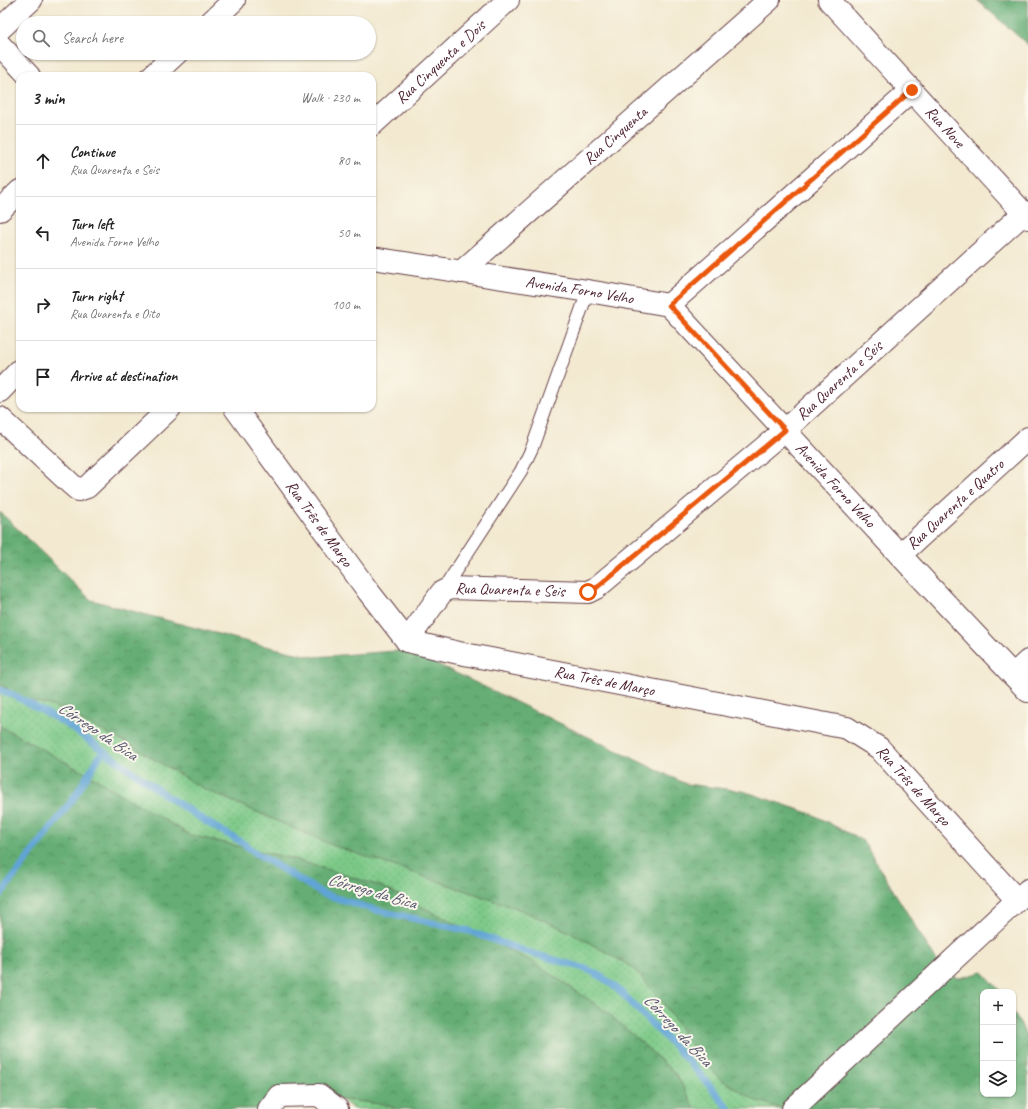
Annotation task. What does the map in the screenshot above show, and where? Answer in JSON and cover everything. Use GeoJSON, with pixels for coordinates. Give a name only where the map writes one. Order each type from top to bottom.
{"type":"FeatureCollection","features":[{"type":"Feature","properties":{"kind":"street"},"geometry":{"type":"LineString","coordinates":[[0,29],[31,0]]}},
{"type":"Feature","properties":{"kind":"street"},"geometry":{"type":"LineString","coordinates":[[217,16],[234,0]]}},
{"type":"Feature","properties":{"kind":"street","name":"Rua Cinquenta e Dois"},"geometry":{"type":"LineString","coordinates":[[376,120],[508,0]]}},
{"type":"Feature","properties":{"kind":"street","name":"Rua Cinquenta"},"geometry":{"type":"LineString","coordinates":[[461,272],[769,0]]}},
{"type":"Feature","properties":{"kind":"street","name":"Rua Nove"},"geometry":{"type":"LineString","coordinates":[[829,0],[1026,215]]}},
{"type":"Feature","properties":{"kind":"street"},"geometry":{"type":"LineString","coordinates":[[0,45],[25,72]]}},
{"type":"Feature","properties":{"kind":"street"},"geometry":{"type":"LineString","coordinates":[[156,72],[169,60]]}},
{"type":"Feature","properties":{"kind":"street"},"geometry":{"type":"LineString","coordinates":[[669,305],[912,90]]}},
{"type":"Feature","properties":{"kind":"street"},"geometry":{"type":"LineString","coordinates":[[0,210],[16,195]]}},
{"type":"Feature","properties":{"kind":"street","name":"Rua Quarenta e Seis"},"geometry":{"type":"LineString","coordinates":[[407,641],[442,592],[450,588],[588,592],[596,588],[785,430],[1026,215]]}},
{"type":"Feature","properties":{"kind":"street","name":"Avenida Forno Velho"},"geometry":{"type":"LineString","coordinates":[[376,259],[669,305],[900,555],[1020,668],[1028,691]]}},
{"type":"Feature","properties":{"kind":"street"},"geometry":{"type":"LineString","coordinates":[[0,391],[16,374]]}},
{"type":"Feature","properties":{"kind":"street"},"geometry":{"type":"LineString","coordinates":[[0,418],[78,490],[87,487],[166,412]]}},
{"type":"Feature","properties":{"kind":"street","name":"Rua Três de Março"},"geometry":{"type":"LineString","coordinates":[[238,412],[368,591],[407,641],[848,728],[879,748],[1022,895]]}},
{"type":"Feature","properties":{"kind":"street","name":"Rua Quarenta e Quatro"},"geometry":{"type":"LineString","coordinates":[[900,555],[1028,438]]}},
{"type":"Feature","properties":{"kind":"street"},"geometry":{"type":"LineString","coordinates":[[793,1109],[1022,895]]}},
{"type":"Feature","properties":{"kind":"street"},"geometry":{"type":"LineString","coordinates":[[269,1109],[279,1096],[319,1096],[337,1109]]}},
{"type":"Feature","properties":{"kind":"lane"},"geometry":{"type":"LineString","coordinates":[[442,592],[521,471],[532,448],[588,291]]}},
{"type":"Feature","properties":{"kind":"green space"},"geometry":{"type":"Polygon","coordinates":[[[977,0],[1028,0],[1028,45],[977,0]]]}},
{"type":"Feature","properties":{"kind":"green space"},"geometry":{"type":"Polygon","coordinates":[[[0,512],[91,600],[252,643],[314,657],[408,650],[686,784],[743,791],[812,814],[863,841],[944,973],[959,978],[983,972],[998,989],[980,989],[980,1097],[1016,1097],[1016,1016],[1028,1042],[1028,1109],[783,1109],[754,1100],[719,1078],[685,1037],[663,1002],[632,967],[574,934],[519,909],[332,845],[202,788],[134,747],[53,706],[20,698],[0,684],[0,512]]]}},
{"type":"Feature","properties":{"kind":"green space"},"geometry":{"type":"Polygon","coordinates":[[[0,684],[20,698],[53,706],[134,747],[202,788],[332,845],[519,909],[574,934],[632,967],[663,1002],[685,1037],[783,1109],[695,1109],[676,1074],[607,1012],[533,962],[380,886],[293,859],[190,835],[87,774],[0,726],[0,684]]]}},
{"type":"Feature","properties":{"kind":"green space"},"geometry":{"type":"Polygon","coordinates":[[[0,726],[87,774],[190,835],[293,859],[380,886],[533,962],[607,1012],[676,1074],[695,1109],[396,1109],[388,1105],[340,1099],[261,1109],[0,1109],[0,726]]]}},
{"type":"Feature","properties":{"kind":"green space"},"geometry":{"type":"Polygon","coordinates":[[[340,1099],[388,1105],[396,1109],[354,1109],[340,1099]]]}},
{"type":"Feature","properties":{"kind":"waterway","name":"Córrego da Bica"},"geometry":{"type":"LineString","coordinates":[[0,690],[14,695],[66,724],[171,799],[323,894],[376,910],[469,931],[524,951],[587,969],[605,979],[627,998],[690,1063],[729,1109]]}},
{"type":"Feature","properties":{"kind":"waterway"},"geometry":{"type":"LineString","coordinates":[[0,895],[73,799],[103,751]]}},
{"type":"Feature","properties":{"kind":"route"},"geometry":{"type":"LineString","coordinates":[[588,592],[596,588],[785,430],[669,305],[912,90]]}}]}
